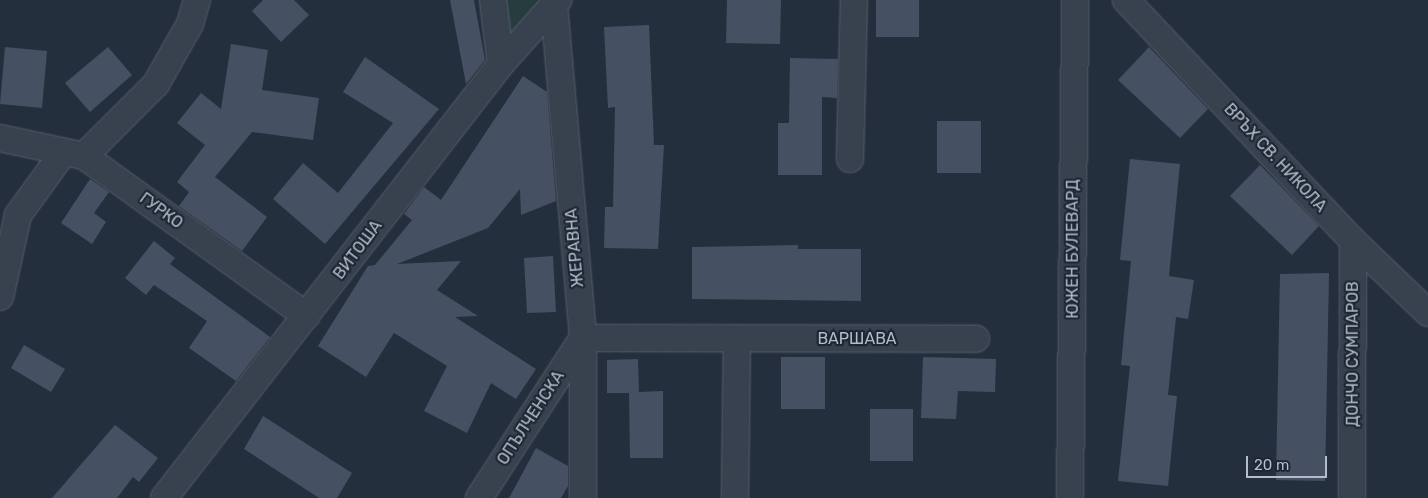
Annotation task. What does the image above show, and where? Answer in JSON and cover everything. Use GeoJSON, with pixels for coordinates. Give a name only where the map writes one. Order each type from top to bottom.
{"type":"FeatureCollection","features":[{"type":"Feature","properties":{"kind":"street"},"geometry":{"type":"LineString","coordinates":[[0,297],[18,215],[74,155],[156,84],[190,24],[197,0]]}},
{"type":"Feature","properties":{"kind":"street"},"geometry":{"type":"LineString","coordinates":[[493,0],[501,64]]}},
{"type":"Feature","properties":{"kind":"street"},"geometry":{"type":"LineString","coordinates":[[850,159],[854,0]]}},
{"type":"Feature","properties":{"kind":"street","name":"ЮЖЕН БУЛЕВАРД"},"geometry":{"type":"LineString","coordinates":[[1070,498],[1075,0]]}},
{"type":"Feature","properties":{"kind":"street","name":"ВРЪХ СВ. НИКОЛА"},"geometry":{"type":"LineString","coordinates":[[1126,0],[1353,241],[1428,313]]}},
{"type":"Feature","properties":{"kind":"street","name":"ВИТОША"},"geometry":{"type":"LineString","coordinates":[[164,498],[501,64],[556,2]]}},
{"type":"Feature","properties":{"kind":"street","name":"ЖЕРАВНА"},"geometry":{"type":"LineString","coordinates":[[556,2],[583,338],[583,498]]}},
{"type":"Feature","properties":{"kind":"street","name":"ГУРКО"},"geometry":{"type":"LineString","coordinates":[[0,138],[74,155],[307,316]]}},
{"type":"Feature","properties":{"kind":"street","name":"ДОНЧО СУМПАРОВ"},"geometry":{"type":"LineString","coordinates":[[1352,498],[1353,241]]}},
{"type":"Feature","properties":{"kind":"street","name":"ВАРШАВА"},"geometry":{"type":"LineString","coordinates":[[583,338],[737,340],[976,339]]}},
{"type":"Feature","properties":{"kind":"street","name":"ОПЪЛЧЕНСКА"},"geometry":{"type":"LineString","coordinates":[[479,498],[583,338]]}},
{"type":"Feature","properties":{"kind":"street"},"geometry":{"type":"LineString","coordinates":[[735,498],[737,340]]}},
{"type":"Feature","properties":{"kind":"green space"},"geometry":{"type":"Polygon","coordinates":[[[505,0],[543,0],[510,40],[505,0]]]}},
{"type":"Feature","properties":{"kind":"building"},"geometry":{"type":"Polygon","coordinates":[[[263,0],[294,0],[309,15],[281,42],[252,11],[263,0]]]}},
{"type":"Feature","properties":{"kind":"building"},"geometry":{"type":"Polygon","coordinates":[[[450,0],[474,0],[485,60],[466,84],[450,0]]]}},
{"type":"Feature","properties":{"kind":"building"},"geometry":{"type":"Polygon","coordinates":[[[727,0],[781,0],[780,44],[726,43],[727,0]]]}},
{"type":"Feature","properties":{"kind":"building"},"geometry":{"type":"Polygon","coordinates":[[[876,0],[919,0],[919,37],[876,37],[876,0]]]}},
{"type":"Feature","properties":{"kind":"building"},"geometry":{"type":"Polygon","coordinates":[[[649,25],[654,145],[664,145],[658,249],[604,248],[605,207],[613,207],[615,107],[608,108],[604,27],[649,25]]]}},
{"type":"Feature","properties":{"kind":"building"},"geometry":{"type":"Polygon","coordinates":[[[231,44],[268,50],[262,90],[319,98],[313,140],[252,132],[215,177],[267,217],[242,251],[179,206],[189,192],[177,182],[205,145],[177,123],[201,93],[221,109],[231,44]]]}},
{"type":"Feature","properties":{"kind":"building"},"geometry":{"type":"Polygon","coordinates":[[[5,47],[47,51],[42,108],[0,104],[5,47]]]}},
{"type":"Feature","properties":{"kind":"building"},"geometry":{"type":"Polygon","coordinates":[[[108,47],[132,75],[90,112],[65,83],[108,47]]]}},
{"type":"Feature","properties":{"kind":"building"},"geometry":{"type":"Polygon","coordinates":[[[1149,47],[1208,109],[1180,138],[1118,80],[1149,47]]]}},
{"type":"Feature","properties":{"kind":"building"},"geometry":{"type":"Polygon","coordinates":[[[365,57],[439,109],[325,244],[273,199],[303,163],[338,193],[393,123],[343,92],[365,57]]]}},
{"type":"Feature","properties":{"kind":"building"},"geometry":{"type":"Polygon","coordinates":[[[790,58],[838,59],[837,98],[822,97],[822,175],[778,175],[778,123],[789,123],[790,58]]]}},
{"type":"Feature","properties":{"kind":"building"},"geometry":{"type":"Polygon","coordinates":[[[523,76],[547,92],[556,201],[521,215],[520,189],[488,228],[397,264],[461,261],[437,290],[478,316],[455,317],[536,369],[516,399],[491,383],[467,433],[424,411],[447,366],[394,333],[366,377],[318,346],[368,266],[375,265],[412,220],[404,214],[424,187],[441,200],[523,76]]]}},
{"type":"Feature","properties":{"kind":"building"},"geometry":{"type":"Polygon","coordinates":[[[937,121],[981,121],[981,173],[937,173],[937,121]]]}},
{"type":"Feature","properties":{"kind":"building"},"geometry":{"type":"Polygon","coordinates":[[[1130,159],[1180,164],[1169,276],[1194,280],[1188,319],[1176,317],[1168,395],[1177,396],[1168,486],[1118,481],[1130,366],[1121,365],[1131,261],[1120,260],[1130,159]]]}},
{"type":"Feature","properties":{"kind":"building"},"geometry":{"type":"Polygon","coordinates":[[[1260,165],[1319,226],[1292,255],[1230,196],[1260,165]]]}},
{"type":"Feature","properties":{"kind":"building"},"geometry":{"type":"Polygon","coordinates":[[[90,179],[109,192],[94,213],[106,222],[92,244],[61,223],[90,179]]]}},
{"type":"Feature","properties":{"kind":"building"},"geometry":{"type":"Polygon","coordinates":[[[154,241],[175,258],[170,264],[270,337],[236,381],[189,348],[207,321],[154,285],[146,295],[125,278],[154,241]]]}},
{"type":"Feature","properties":{"kind":"building"},"geometry":{"type":"Polygon","coordinates":[[[798,245],[798,249],[861,249],[861,301],[692,299],[692,247],[798,245]]]}},
{"type":"Feature","properties":{"kind":"building"},"geometry":{"type":"Polygon","coordinates":[[[553,256],[556,312],[527,313],[524,258],[553,256]]]}},
{"type":"Feature","properties":{"kind":"building"},"geometry":{"type":"Polygon","coordinates":[[[1329,273],[1325,481],[1276,480],[1280,274],[1329,273]]]}},
{"type":"Feature","properties":{"kind":"building"},"geometry":{"type":"Polygon","coordinates":[[[24,345],[65,369],[51,392],[11,368],[24,345]]]}},
{"type":"Feature","properties":{"kind":"building"},"geometry":{"type":"Polygon","coordinates":[[[781,357],[825,357],[825,409],[781,409],[781,357]]]}},
{"type":"Feature","properties":{"kind":"building"},"geometry":{"type":"Polygon","coordinates":[[[923,357],[996,359],[995,392],[958,391],[956,419],[921,418],[923,357]]]}},
{"type":"Feature","properties":{"kind":"building"},"geometry":{"type":"Polygon","coordinates":[[[638,359],[639,392],[663,391],[663,458],[630,458],[629,393],[607,393],[607,360],[638,359]]]}},
{"type":"Feature","properties":{"kind":"building"},"geometry":{"type":"Polygon","coordinates":[[[870,409],[913,409],[913,461],[870,461],[870,409]]]}},
{"type":"Feature","properties":{"kind":"building"},"geometry":{"type":"Polygon","coordinates":[[[263,416],[352,473],[337,498],[319,498],[244,449],[263,416]]]}},
{"type":"Feature","properties":{"kind":"building"},"geometry":{"type":"Polygon","coordinates":[[[115,425],[158,458],[139,482],[133,477],[117,498],[52,498],[115,425]]]}},
{"type":"Feature","properties":{"kind":"building"},"geometry":{"type":"Polygon","coordinates":[[[536,448],[568,466],[568,486],[561,498],[509,498],[536,448]]]}}]}
